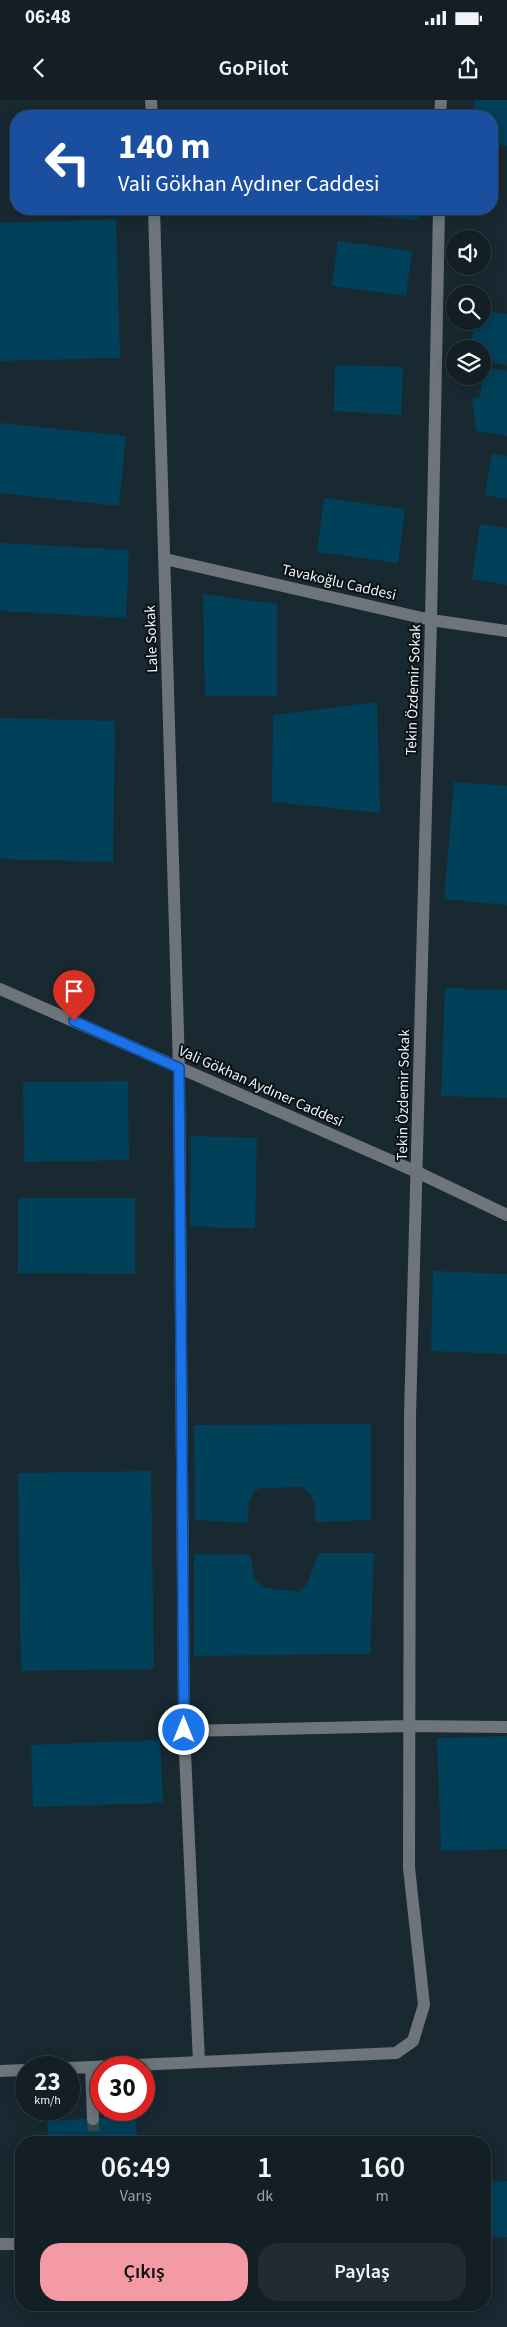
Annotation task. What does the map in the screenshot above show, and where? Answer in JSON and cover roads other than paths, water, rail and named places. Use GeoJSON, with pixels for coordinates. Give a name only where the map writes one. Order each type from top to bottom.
{"type":"FeatureCollection","features":[{"type":"Feature","properties":{"kind":"street","name":"Lale Sokak"},"geometry":{"type":"LineString","coordinates":[[154,215],[179,1068],[184,1730],[200,2062]]}},
{"type":"Feature","properties":{"kind":"street","name":"Tekin Özdemir Sokak"},"geometry":{"type":"LineString","coordinates":[[155,2064],[396,2053],[413,2040],[424,2005],[409,1868],[410,1416],[431,620],[438,215]]}},
{"type":"Feature","properties":{"kind":"street","name":"Tavakoğlu Caddesi"},"geometry":{"type":"LineString","coordinates":[[165,559],[431,620],[507,631]]}},
{"type":"Feature","properties":{"kind":"street","name":"Vali Gökhan Aydıner Caddesi"},"geometry":{"type":"LineString","coordinates":[[0,989],[417,1172],[507,1215]]}},
{"type":"Feature","properties":{"kind":"street"},"geometry":{"type":"LineString","coordinates":[[184,1730],[409,1726],[507,1727]]}},
{"type":"Feature","properties":{"kind":"street"},"geometry":{"type":"LineString","coordinates":[[0,2072],[15,2071]]}},
{"type":"Feature","properties":{"kind":"street"},"geometry":{"type":"LineString","coordinates":[[0,2244],[15,2244]]}},
{"type":"Feature","properties":{"kind":"tunnel"},"geometry":{"type":"LineString","coordinates":[[93,2121],[94,2136]]}}]}
